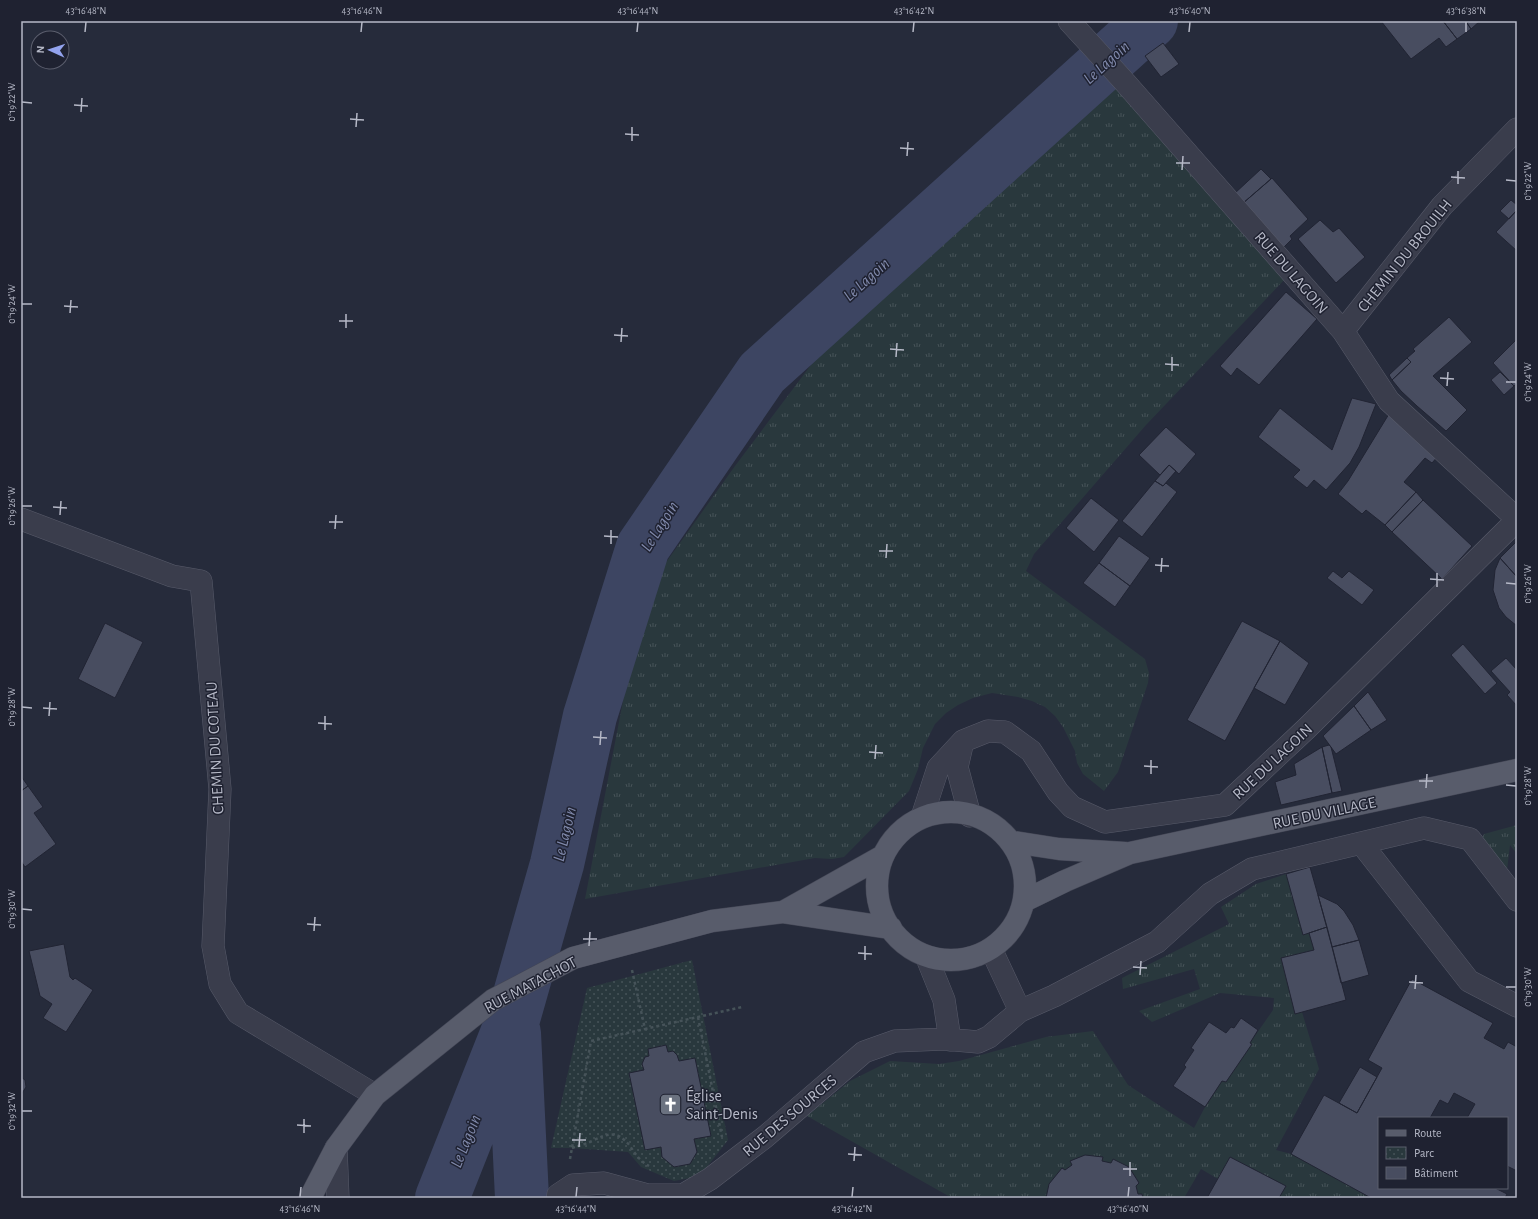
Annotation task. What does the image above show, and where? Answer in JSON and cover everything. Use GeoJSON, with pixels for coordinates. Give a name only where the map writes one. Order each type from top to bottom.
{"type":"FeatureCollection","features":[{"type":"Feature","properties":{"kind":"main road","name":"RUE DU VILLAGE"},"geometry":{"type":"LineString","coordinates":[[1026,900],[1065,881],[1130,853],[1517,770]]}},
{"type":"Feature","properties":{"kind":"main road"},"geometry":{"type":"LineString","coordinates":[[954,811],[970,816],[990,822],[1013,842],[1026,875],[1026,900],[1013,930],[991,949],[957,962],[927,958],[898,940],[880,910],[876,890],[881,857],[898,833],[922,817],[954,811]]}},
{"type":"Feature","properties":{"kind":"main road","name":"RUE DU VILLAGE"},"geometry":{"type":"LineString","coordinates":[[1013,842],[1059,849],[1130,853]]}},
{"type":"Feature","properties":{"kind":"main road","name":"RUE MATACHOT"},"geometry":{"type":"LineString","coordinates":[[784,912],[881,857]]}},
{"type":"Feature","properties":{"kind":"main road","name":"RUE MATACHOT"},"geometry":{"type":"LineString","coordinates":[[310,1198],[336,1148],[375,1095],[493,1000],[573,958],[712,921],[784,912],[891,928]]}},
{"type":"Feature","properties":{"kind":"street","name":"RUE DU LAGOIN"},"geometry":{"type":"LineString","coordinates":[[922,817],[938,768],[963,741],[988,731],[1005,732],[1031,751],[1058,792],[1072,807],[1105,822],[1225,805],[1307,728],[1517,520],[1389,401],[1343,331],[1072,24]]}},
{"type":"Feature","properties":{"kind":"street","name":"CHEMIN DU BROUILH"},"geometry":{"type":"LineString","coordinates":[[1343,331],[1442,206],[1517,129]]}},
{"type":"Feature","properties":{"kind":"street","name":"CHEMIN DU COTEAU"},"geometry":{"type":"LineString","coordinates":[[21,519],[172,576],[201,581],[220,789],[213,946],[220,984],[238,1013],[375,1095]]}},
{"type":"Feature","properties":{"kind":"street"},"geometry":{"type":"LineString","coordinates":[[963,741],[956,767],[970,816]]}},
{"type":"Feature","properties":{"kind":"street","name":"RUE DES SOURCES"},"geometry":{"type":"LineString","coordinates":[[561,1195],[573,1185],[604,1183],[648,1195],[683,1195],[710,1179],[765,1136],[864,1052],[895,1041],[950,1040],[978,1042],[989,1038],[1020,1011],[1054,996],[1157,942],[1210,894],[1252,869],[1424,828],[1470,839],[1517,900]]}},
{"type":"Feature","properties":{"kind":"street"},"geometry":{"type":"LineString","coordinates":[[1361,843],[1469,981],[1517,1006]]}},
{"type":"Feature","properties":{"kind":"street"},"geometry":{"type":"LineString","coordinates":[[991,949],[1020,1011]]}},
{"type":"Feature","properties":{"kind":"street"},"geometry":{"type":"LineString","coordinates":[[927,958],[944,1000],[950,1040]]}},
{"type":"Feature","properties":{"kind":"street"},"geometry":{"type":"LineString","coordinates":[[336,1148],[338,1198]]}},
{"type":"Feature","properties":{"kind":"path"},"geometry":{"type":"LineString","coordinates":[[627,944],[645,1029]]}},
{"type":"Feature","properties":{"kind":"path"},"geometry":{"type":"LineString","coordinates":[[561,1195],[572,1148],[591,1041],[742,1007]]}},
{"type":"Feature","properties":{"kind":"path"},"geometry":{"type":"LineString","coordinates":[[698,1017],[722,1137],[719,1142]]}},
{"type":"Feature","properties":{"kind":"path"},"geometry":{"type":"LineString","coordinates":[[572,1148],[585,1144],[601,1136],[610,1134],[619,1135],[642,1162],[653,1168]]}},
{"type":"Feature","properties":{"kind":"green space"},"geometry":{"type":"Polygon","coordinates":[[[1111,80],[1286,278],[1146,425],[1034,554],[1026,571],[1145,659],[1149,673],[1148,683],[1118,772],[1104,791],[1083,774],[1077,763],[1075,751],[1063,727],[1055,716],[1045,707],[1018,697],[992,693],[973,698],[958,705],[946,713],[935,724],[923,748],[918,769],[909,791],[844,857],[832,859],[815,858],[585,899],[632,654],[662,568],[735,466],[817,357],[891,285],[960,225],[1111,80]]]}},
{"type":"Feature","properties":{"kind":"green space"},"geometry":{"type":"Polygon","coordinates":[[[1517,825],[1517,854],[1510,845],[1507,870],[1481,841],[1484,834],[1517,825]]]}},
{"type":"Feature","properties":{"kind":"green space"},"geometry":{"type":"Polygon","coordinates":[[[1286,874],[1309,932],[1314,950],[1282,959],[1295,1014],[1302,1012],[1319,1069],[1276,1150],[1291,1154],[1373,1198],[1279,1198],[1286,1186],[1230,1157],[1218,1179],[1201,1169],[1184,1198],[1143,1198],[1142,1194],[1138,1194],[1136,1186],[1139,1182],[1129,1167],[1114,1160],[1111,1163],[1102,1161],[1103,1157],[1085,1155],[1070,1161],[1072,1165],[1065,1170],[1062,1168],[1049,1184],[1046,1198],[952,1198],[807,1116],[850,1081],[890,1061],[939,1064],[959,1061],[1046,1037],[1093,1031],[1128,1085],[1194,1128],[1205,1107],[1222,1081],[1226,1082],[1251,1045],[1250,1043],[1273,1010],[1274,998],[1220,993],[1152,1022],[1139,1011],[1200,989],[1194,969],[1123,989],[1122,978],[1229,924],[1221,907],[1256,884],[1286,874]]]}},
{"type":"Feature","properties":{"kind":"green space"},"geometry":{"type":"Polygon","coordinates":[[[692,960],[728,1140],[700,1176],[674,1181],[641,1167],[628,1152],[551,1148],[587,988],[692,960]],[[666,1045],[648,1049],[649,1056],[645,1057],[642,1064],[644,1069],[629,1073],[645,1150],[661,1147],[662,1157],[674,1167],[694,1139],[711,1136],[695,1059],[679,1061],[677,1055],[673,1051],[668,1052],[666,1045]]]}},
{"type":"Feature","properties":{"kind":"building"},"geometry":{"type":"Polygon","coordinates":[[[1381,21],[1443,21],[1457,39],[1446,47],[1439,38],[1411,59],[1381,21]]]}},
{"type":"Feature","properties":{"kind":"building"},"geometry":{"type":"Polygon","coordinates":[[[1443,21],[1470,21],[1467,23],[1471,29],[1457,39],[1443,21]]]}},
{"type":"Feature","properties":{"kind":"building"},"geometry":{"type":"Polygon","coordinates":[[[1470,21],[1480,21],[1471,29],[1467,23],[1470,21]]]}},
{"type":"Feature","properties":{"kind":"building"},"geometry":{"type":"Polygon","coordinates":[[[1163,43],[1179,64],[1161,77],[1145,56],[1163,43]]]}},
{"type":"Feature","properties":{"kind":"building"},"geometry":{"type":"Polygon","coordinates":[[[1261,169],[1271,179],[1242,204],[1234,194],[1261,169]]]}},
{"type":"Feature","properties":{"kind":"building"},"geometry":{"type":"Polygon","coordinates":[[[1272,178],[1308,219],[1290,236],[1292,239],[1282,249],[1242,204],[1272,178]]]}},
{"type":"Feature","properties":{"kind":"building"},"geometry":{"type":"Polygon","coordinates":[[[1511,200],[1517,205],[1517,210],[1509,219],[1500,211],[1511,200]]]}},
{"type":"Feature","properties":{"kind":"building"},"geometry":{"type":"Polygon","coordinates":[[[1517,210],[1517,251],[1496,232],[1517,210]]]}},
{"type":"Feature","properties":{"kind":"building"},"geometry":{"type":"Polygon","coordinates":[[[1320,220],[1333,232],[1339,228],[1365,257],[1336,283],[1298,239],[1320,220]]]}},
{"type":"Feature","properties":{"kind":"building"},"geometry":{"type":"Polygon","coordinates":[[[1286,292],[1317,319],[1259,385],[1237,368],[1231,376],[1220,366],[1286,292]]]}},
{"type":"Feature","properties":{"kind":"building"},"geometry":{"type":"Polygon","coordinates":[[[1449,317],[1472,342],[1433,376],[1467,410],[1446,431],[1401,391],[1392,380],[1411,362],[1407,358],[1415,351],[1413,349],[1449,317]]]}},
{"type":"Feature","properties":{"kind":"building"},"geometry":{"type":"Polygon","coordinates":[[[1517,339],[1517,383],[1514,386],[1493,363],[1517,339]]]}},
{"type":"Feature","properties":{"kind":"building"},"geometry":{"type":"Polygon","coordinates":[[[1407,358],[1411,362],[1392,380],[1389,375],[1407,358]]]}},
{"type":"Feature","properties":{"kind":"building"},"geometry":{"type":"Polygon","coordinates":[[[1500,372],[1514,386],[1504,395],[1491,380],[1500,372]]]}},
{"type":"Feature","properties":{"kind":"building"},"geometry":{"type":"Polygon","coordinates":[[[1352,398],[1376,404],[1359,447],[1350,463],[1326,490],[1314,480],[1307,488],[1293,477],[1300,470],[1258,437],[1280,408],[1332,450],[1352,398]]]}},
{"type":"Feature","properties":{"kind":"building"},"geometry":{"type":"Polygon","coordinates":[[[1392,409],[1439,455],[1432,463],[1425,458],[1404,482],[1416,492],[1385,525],[1366,510],[1362,514],[1338,494],[1348,481],[1392,409]]]}},
{"type":"Feature","properties":{"kind":"building"},"geometry":{"type":"Polygon","coordinates":[[[1166,427],[1196,454],[1179,474],[1169,465],[1160,475],[1139,455],[1166,427]]]}},
{"type":"Feature","properties":{"kind":"building"},"geometry":{"type":"Polygon","coordinates":[[[1169,465],[1176,471],[1163,486],[1155,481],[1169,465]]]}},
{"type":"Feature","properties":{"kind":"building"},"geometry":{"type":"Polygon","coordinates":[[[1155,481],[1163,486],[1166,483],[1177,492],[1142,537],[1122,521],[1155,481]]]}},
{"type":"Feature","properties":{"kind":"building"},"geometry":{"type":"Polygon","coordinates":[[[1416,492],[1423,500],[1392,532],[1385,525],[1416,492]]]}},
{"type":"Feature","properties":{"kind":"building"},"geometry":{"type":"Polygon","coordinates":[[[1091,498],[1119,520],[1094,552],[1066,528],[1091,498]]]}},
{"type":"Feature","properties":{"kind":"building"},"geometry":{"type":"Polygon","coordinates":[[[1423,500],[1472,546],[1442,579],[1392,532],[1423,500]]]}},
{"type":"Feature","properties":{"kind":"building"},"geometry":{"type":"Polygon","coordinates":[[[1119,536],[1150,558],[1130,586],[1099,563],[1119,536]]]}},
{"type":"Feature","properties":{"kind":"building"},"geometry":{"type":"Polygon","coordinates":[[[1517,541],[1517,577],[1500,558],[1517,541]]]}},
{"type":"Feature","properties":{"kind":"building"},"geometry":{"type":"Polygon","coordinates":[[[1500,558],[1517,577],[1517,626],[1506,617],[1499,608],[1493,590],[1495,570],[1500,558]]]}},
{"type":"Feature","properties":{"kind":"building"},"geometry":{"type":"Polygon","coordinates":[[[1099,563],[1130,586],[1115,607],[1083,583],[1099,563]]]}},
{"type":"Feature","properties":{"kind":"building"},"geometry":{"type":"Polygon","coordinates":[[[1333,571],[1342,578],[1349,571],[1374,590],[1362,605],[1327,578],[1333,571]]]}},
{"type":"Feature","properties":{"kind":"building"},"geometry":{"type":"Polygon","coordinates":[[[1242,621],[1280,641],[1225,741],[1187,720],[1242,621]]]}},
{"type":"Feature","properties":{"kind":"building"},"geometry":{"type":"Polygon","coordinates":[[[105,623],[143,642],[115,698],[78,679],[105,623]]]}},
{"type":"Feature","properties":{"kind":"building"},"geometry":{"type":"Polygon","coordinates":[[[1280,641],[1309,663],[1285,705],[1254,688],[1280,641]]]}},
{"type":"Feature","properties":{"kind":"building"},"geometry":{"type":"Polygon","coordinates":[[[1463,644],[1497,683],[1485,694],[1451,655],[1463,644]]]}},
{"type":"Feature","properties":{"kind":"building"},"geometry":{"type":"Polygon","coordinates":[[[1506,658],[1517,670],[1517,706],[1507,695],[1510,692],[1491,671],[1506,658]]]}},
{"type":"Feature","properties":{"kind":"building"},"geometry":{"type":"Polygon","coordinates":[[[1368,692],[1387,720],[1371,730],[1354,706],[1368,692]]]}},
{"type":"Feature","properties":{"kind":"building"},"geometry":{"type":"Polygon","coordinates":[[[1354,706],[1371,730],[1336,754],[1323,736],[1354,706]]]}},
{"type":"Feature","properties":{"kind":"building"},"geometry":{"type":"Polygon","coordinates":[[[1329,745],[1331,747],[1342,791],[1332,793],[1322,747],[1329,745]]]}},
{"type":"Feature","properties":{"kind":"building"},"geometry":{"type":"Polygon","coordinates":[[[1322,747],[1332,793],[1281,805],[1275,782],[1296,775],[1294,764],[1322,747]]]}},
{"type":"Feature","properties":{"kind":"building"},"geometry":{"type":"Polygon","coordinates":[[[21,776],[28,786],[21,791],[21,776]]]}},
{"type":"Feature","properties":{"kind":"building"},"geometry":{"type":"Polygon","coordinates":[[[28,786],[43,807],[34,813],[56,844],[25,867],[21,861],[21,791],[28,786]]]}},
{"type":"Feature","properties":{"kind":"building"},"geometry":{"type":"Polygon","coordinates":[[[1310,867],[1327,927],[1303,935],[1286,874],[1310,867]]]}},
{"type":"Feature","properties":{"kind":"building"},"geometry":{"type":"Polygon","coordinates":[[[1318,895],[1337,904],[1344,911],[1353,925],[1359,940],[1332,947],[1318,895]]]}},
{"type":"Feature","properties":{"kind":"building"},"geometry":{"type":"Polygon","coordinates":[[[1327,927],[1346,1000],[1295,1014],[1281,958],[1314,950],[1309,933],[1327,927]]]}},
{"type":"Feature","properties":{"kind":"building"},"geometry":{"type":"Polygon","coordinates":[[[1359,940],[1369,975],[1341,983],[1332,947],[1359,940]]]}},
{"type":"Feature","properties":{"kind":"building"},"geometry":{"type":"Polygon","coordinates":[[[64,944],[70,977],[73,980],[75,978],[93,990],[66,1032],[43,1018],[52,1004],[40,996],[29,951],[64,944]]]}},
{"type":"Feature","properties":{"kind":"building"},"geometry":{"type":"Polygon","coordinates":[[[1412,979],[1493,1023],[1484,1038],[1504,1049],[1508,1042],[1517,1047],[1517,1171],[1508,1166],[1508,1117],[1468,1117],[1475,1104],[1454,1093],[1448,1104],[1440,1100],[1431,1117],[1378,1117],[1378,1189],[1497,1189],[1507,1194],[1505,1198],[1371,1198],[1291,1154],[1324,1095],[1357,1113],[1382,1068],[1368,1060],[1412,979]]]}},
{"type":"Feature","properties":{"kind":"building"},"geometry":{"type":"Polygon","coordinates":[[[1241,1018],[1258,1030],[1250,1043],[1252,1044],[1226,1082],[1222,1081],[1205,1107],[1173,1086],[1186,1067],[1184,1065],[1194,1050],[1191,1048],[1209,1022],[1226,1033],[1231,1027],[1234,1028],[1241,1018]]]}},
{"type":"Feature","properties":{"kind":"building","name":"Église Saint-Denis"},"geometry":{"type":"Polygon","coordinates":[[[666,1045],[668,1052],[673,1051],[677,1055],[679,1061],[695,1058],[711,1136],[694,1139],[697,1152],[690,1164],[674,1167],[662,1157],[661,1147],[645,1150],[629,1073],[644,1070],[642,1064],[645,1057],[649,1056],[648,1049],[666,1045]]]}},
{"type":"Feature","properties":{"kind":"building"},"geometry":{"type":"Polygon","coordinates":[[[1360,1067],[1377,1077],[1357,1113],[1339,1103],[1360,1067]]]}},
{"type":"Feature","properties":{"kind":"building"},"geometry":{"type":"Polygon","coordinates":[[[21,1077],[25,1080],[26,1087],[21,1095],[21,1077]]]}},
{"type":"Feature","properties":{"kind":"building"},"geometry":{"type":"Polygon","coordinates":[[[1085,1155],[1103,1157],[1102,1161],[1111,1163],[1113,1159],[1129,1167],[1139,1183],[1136,1186],[1138,1194],[1142,1194],[1143,1198],[1046,1198],[1049,1184],[1062,1168],[1065,1170],[1072,1165],[1070,1161],[1085,1155]]]}},
{"type":"Feature","properties":{"kind":"building"},"geometry":{"type":"Polygon","coordinates":[[[1230,1157],[1286,1186],[1279,1198],[1207,1198],[1230,1157]]]}},
{"type":"Feature","properties":{"kind":"waterway","name":"Le Lagoin"},"geometry":{"type":"LineString","coordinates":[[442,1198],[513,1019],[557,864],[590,716],[643,547],[762,373],[1151,21]]}},
{"type":"Feature","properties":{"kind":"waterway"},"geometry":{"type":"LineString","coordinates":[[514,1033],[522,1198]]}},
{"type":"Feature","properties":{"kind":"place","name":"Église Saint-Denis"},"geometry":{"type":"Point","coordinates":[670,1104]}}]}
